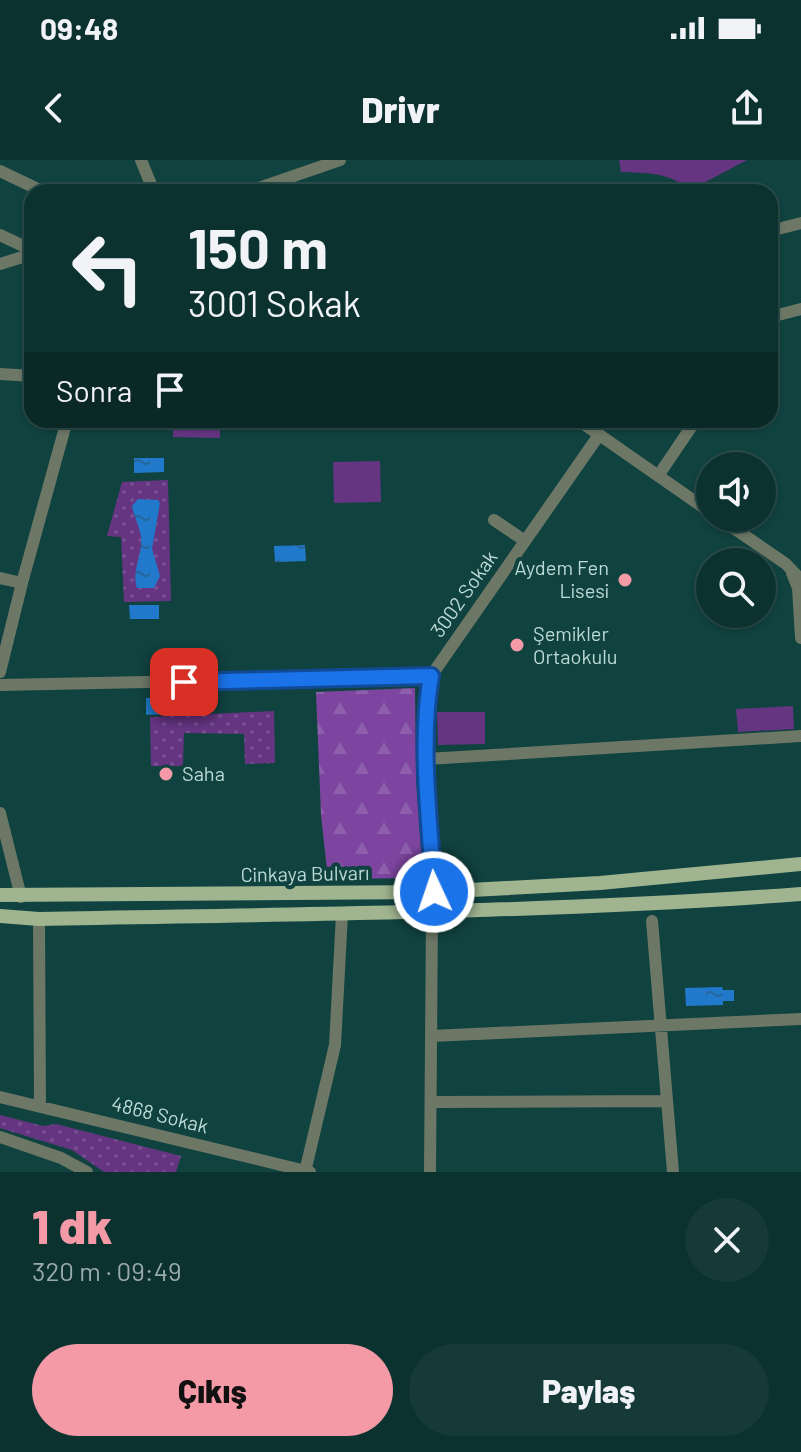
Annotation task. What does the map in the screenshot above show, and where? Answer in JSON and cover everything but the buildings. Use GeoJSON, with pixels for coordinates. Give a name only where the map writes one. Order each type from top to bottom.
{"type":"FeatureCollection","features":[{"type":"Feature","properties":{"kind":"main road","name":"Cinkaya Bulvarı"},"geometry":{"type":"LineString","coordinates":[[0,895],[434,892],[600,883],[801,864]]}},
{"type":"Feature","properties":{"kind":"main road","name":"Cinkaya Bulvarı"},"geometry":{"type":"LineString","coordinates":[[0,916],[39,919],[432,913],[801,894]]}},
{"type":"Feature","properties":{"kind":"street"},"geometry":{"type":"LineString","coordinates":[[141,160],[151,184]]}},
{"type":"Feature","properties":{"kind":"street"},"geometry":{"type":"LineString","coordinates":[[270,184],[340,160]]}},
{"type":"Feature","properties":{"kind":"street"},"geometry":{"type":"LineString","coordinates":[[0,171],[27,184]]}},
{"type":"Feature","properties":{"kind":"street"},"geometry":{"type":"LineString","coordinates":[[778,229],[801,223]]}},
{"type":"Feature","properties":{"kind":"street"},"geometry":{"type":"LineString","coordinates":[[0,235],[24,248]]}},
{"type":"Feature","properties":{"kind":"street"},"geometry":{"type":"LineString","coordinates":[[0,264],[24,255]]}},
{"type":"Feature","properties":{"kind":"street"},"geometry":{"type":"LineString","coordinates":[[778,315],[801,309]]}},
{"type":"Feature","properties":{"kind":"street"},"geometry":{"type":"LineString","coordinates":[[0,374],[24,376]]}},
{"type":"Feature","properties":{"kind":"street"},"geometry":{"type":"LineString","coordinates":[[1,665],[65,428]]}},
{"type":"Feature","properties":{"kind":"street"},"geometry":{"type":"LineString","coordinates":[[589,428],[696,502]]}},
{"type":"Feature","properties":{"kind":"street"},"geometry":{"type":"LineString","coordinates":[[658,476],[691,428]]}},
{"type":"Feature","properties":{"kind":"street","name":"3002 Sokak"},"geometry":{"type":"LineString","coordinates":[[431,676],[599,435]]}},
{"type":"Feature","properties":{"kind":"street"},"geometry":{"type":"LineString","coordinates":[[494,520],[525,541]]}},
{"type":"Feature","properties":{"kind":"street"},"geometry":{"type":"LineString","coordinates":[[739,532],[786,564],[801,580]]}},
{"type":"Feature","properties":{"kind":"street"},"geometry":{"type":"LineString","coordinates":[[786,564],[801,562]]}},
{"type":"Feature","properties":{"kind":"street"},"geometry":{"type":"LineString","coordinates":[[786,564],[798,588],[801,638]]}},
{"type":"Feature","properties":{"kind":"street"},"geometry":{"type":"LineString","coordinates":[[0,578],[22,583]]}},
{"type":"Feature","properties":{"kind":"street"},"geometry":{"type":"LineString","coordinates":[[0,685],[431,676],[427,759],[434,892]]}},
{"type":"Feature","properties":{"kind":"street"},"geometry":{"type":"LineString","coordinates":[[427,759],[801,736]]}},
{"type":"Feature","properties":{"kind":"street"},"geometry":{"type":"LineString","coordinates":[[0,813],[21,897]]}},
{"type":"Feature","properties":{"kind":"street"},"geometry":{"type":"LineString","coordinates":[[430,1172],[432,913]]}},
{"type":"Feature","properties":{"kind":"street"},"geometry":{"type":"LineString","coordinates":[[307,1172],[335,1045],[342,914]]}},
{"type":"Feature","properties":{"kind":"street"},"geometry":{"type":"LineString","coordinates":[[39,919],[40,1107]]}},
{"type":"Feature","properties":{"kind":"street"},"geometry":{"type":"LineString","coordinates":[[652,921],[673,1172]]}},
{"type":"Feature","properties":{"kind":"street"},"geometry":{"type":"LineString","coordinates":[[431,1036],[801,1019]]}},
{"type":"Feature","properties":{"kind":"street","name":"4868 Sokak"},"geometry":{"type":"LineString","coordinates":[[0,1097],[307,1172]]}},
{"type":"Feature","properties":{"kind":"street"},"geometry":{"type":"LineString","coordinates":[[431,1102],[666,1101]]}},
{"type":"Feature","properties":{"kind":"street"},"geometry":{"type":"LineString","coordinates":[[0,1137],[61,1158],[87,1172]]}},
{"type":"Feature","properties":{"kind":"shaded area"},"geometry":{"type":"Polygon","coordinates":[[[619,160],[747,160],[702,184],[682,184],[648,173],[621,172],[619,160]]]}},
{"type":"Feature","properties":{"kind":"shaded area"},"geometry":{"type":"Polygon","coordinates":[[[173,428],[220,428],[220,438],[173,437],[173,428]]]}},
{"type":"Feature","properties":{"kind":"shaded area"},"geometry":{"type":"Polygon","coordinates":[[[380,461],[381,502],[334,503],[333,462],[380,461]]]}},
{"type":"Feature","properties":{"kind":"shaded area"},"geometry":{"type":"Polygon","coordinates":[[[168,480],[171,601],[124,602],[121,537],[107,536],[122,482],[168,480]]]}},
{"type":"Feature","properties":{"kind":"shaded area"},"geometry":{"type":"Polygon","coordinates":[[[793,706],[794,729],[738,732],[736,709],[793,706]]]}},
{"type":"Feature","properties":{"kind":"shaded area"},"geometry":{"type":"Polygon","coordinates":[[[274,711],[275,763],[245,764],[244,734],[184,733],[183,766],[151,766],[150,717],[274,711]]]}},
{"type":"Feature","properties":{"kind":"shaded area"},"geometry":{"type":"Polygon","coordinates":[[[437,712],[485,712],[485,744],[438,745],[437,712]]]}},
{"type":"Feature","properties":{"kind":"shaded area"},"geometry":{"type":"Polygon","coordinates":[[[0,1115],[43,1126],[56,1124],[181,1156],[176,1172],[104,1172],[72,1150],[0,1128],[0,1115]]]}},
{"type":"Feature","properties":{"kind":"green space"},"geometry":{"type":"Polygon","coordinates":[[[415,688],[416,781],[423,878],[324,879],[327,870],[321,815],[316,692],[415,688]]]}},
{"type":"Feature","properties":{"kind":"water"},"geometry":{"type":"Polygon","coordinates":[[[134,458],[164,458],[164,472],[134,473],[134,458]]]}},
{"type":"Feature","properties":{"kind":"water"},"geometry":{"type":"Polygon","coordinates":[[[138,499],[158,500],[160,503],[152,549],[160,576],[154,588],[137,588],[136,569],[141,537],[132,506],[138,499]]]}},
{"type":"Feature","properties":{"kind":"water"},"geometry":{"type":"Polygon","coordinates":[[[305,545],[306,561],[275,562],[274,546],[305,545]]]}},
{"type":"Feature","properties":{"kind":"water"},"geometry":{"type":"Polygon","coordinates":[[[129,605],[159,605],[159,619],[130,619],[129,605]]]}},
{"type":"Feature","properties":{"kind":"water"},"geometry":{"type":"Polygon","coordinates":[[[178,697],[179,714],[146,715],[146,698],[178,697]]]}},
{"type":"Feature","properties":{"kind":"water"},"geometry":{"type":"Polygon","coordinates":[[[722,987],[723,990],[734,990],[734,1001],[723,1001],[723,1005],[686,1006],[685,988],[722,987]]]}},
{"type":"Feature","properties":{"kind":"place","name":"Aydem Fen Lisesi"},"geometry":{"type":"Point","coordinates":[625,580]}},
{"type":"Feature","properties":{"kind":"place","name":"Şemikler Ortaokulu"},"geometry":{"type":"Point","coordinates":[517,645]}},
{"type":"Feature","properties":{"kind":"place","name":"Saha"},"geometry":{"type":"Point","coordinates":[166,774]}},
{"type":"Feature","properties":{"kind":"route"},"geometry":{"type":"LineString","coordinates":[[184,682],[431,676],[427,759],[434,892]]}}]}
